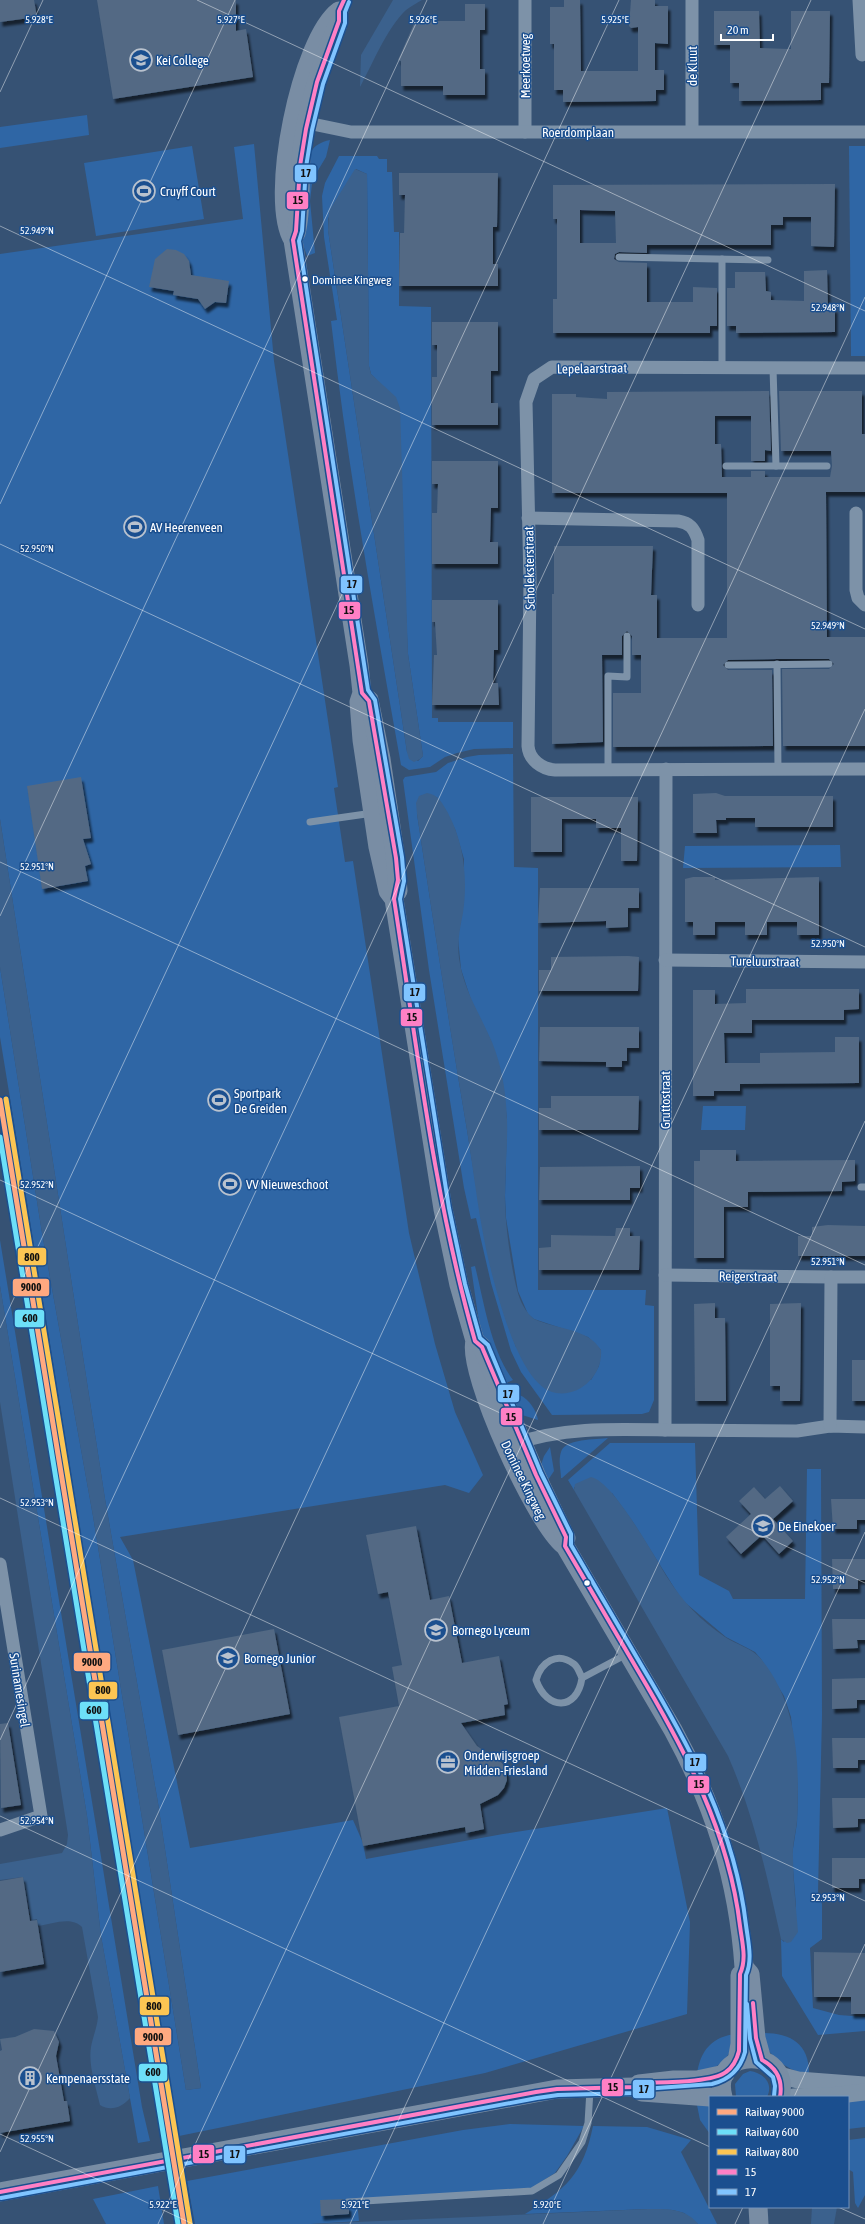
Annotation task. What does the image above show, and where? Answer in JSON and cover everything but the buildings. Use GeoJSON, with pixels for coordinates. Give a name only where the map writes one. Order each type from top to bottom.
{"type":"FeatureCollection","features":[{"type":"Feature","properties":{"kind":"main road","name":"Dominee Kingweg"},"geometry":{"type":"LineString","coordinates":[[342,6],[331,17],[314,48],[301,86],[301,160],[296,231],[293,240],[362,693],[359,702],[362,740],[381,812],[388,891],[394,899],[444,1217],[459,1285],[475,1341],[472,1348],[478,1375],[514,1444],[542,1518],[557,1540],[565,1546],[628,1654],[690,1761],[711,1808],[734,1889],[744,1967],[750,1974],[756,2038],[762,2060]]}},
{"type":"Feature","properties":{"kind":"main road","name":"Dominee Kingweg"},"geometry":{"type":"LineString","coordinates":[[723,2096],[722,2083],[731,2068],[740,2044],[740,1974],[744,1967]]}},
{"type":"Feature","properties":{"kind":"main road"},"geometry":{"type":"LineString","coordinates":[[0,2192],[512,2096],[557,2089],[634,2087],[642,2083],[697,2080],[731,2068],[749,2058],[762,2060],[772,2066],[779,2075],[781,2084],[780,2096]]}},
{"type":"Feature","properties":{"kind":"main road"},"geometry":{"type":"LineString","coordinates":[[634,2087],[642,2092],[709,2097]]}},
{"type":"Feature","properties":{"kind":"main road"},"geometry":{"type":"LineString","coordinates":[[758,2208],[759,2224]]}},
{"type":"Feature","properties":{"kind":"street","name":"Meerkoetweg"},"geometry":{"type":"LineString","coordinates":[[525,0],[525,132]]}},
{"type":"Feature","properties":{"kind":"street","name":"de Kluut"},"geometry":{"type":"LineString","coordinates":[[692,0],[692,131]]}},
{"type":"Feature","properties":{"kind":"street"},"geometry":{"type":"LineString","coordinates":[[860,0],[862,55]]}},
{"type":"Feature","properties":{"kind":"street","name":"Roerdomplaan"},"geometry":{"type":"LineString","coordinates":[[300,122],[351,132],[865,132]]}},
{"type":"Feature","properties":{"kind":"street","name":"Lepelaarstraat"},"geometry":{"type":"LineString","coordinates":[[528,518],[526,402],[534,379],[552,368],[865,368]]}},
{"type":"Feature","properties":{"kind":"street"},"geometry":{"type":"LineString","coordinates":[[856,513],[856,590],[858,598],[865,605]]}},
{"type":"Feature","properties":{"kind":"street","name":"Scholeksterstraat"},"geometry":{"type":"LineString","coordinates":[[698,605],[698,540],[694,530],[687,523],[678,521],[528,518],[528,750],[536,762],[551,769],[865,770]]}},
{"type":"Feature","properties":{"kind":"street","name":"Gruttostraat"},"geometry":{"type":"LineString","coordinates":[[665,1430],[666,769]]}},
{"type":"Feature","properties":{"kind":"street","name":"Tureluurstraat"},"geometry":{"type":"LineString","coordinates":[[665,960],[865,962]]}},
{"type":"Feature","properties":{"kind":"street","name":"Reigerstraat"},"geometry":{"type":"LineString","coordinates":[[665,1275],[865,1277]]}},
{"type":"Feature","properties":{"kind":"street"},"geometry":{"type":"LineString","coordinates":[[830,1277],[830,1426]]}},
{"type":"Feature","properties":{"kind":"street"},"geometry":{"type":"LineString","coordinates":[[514,1444],[555,1432],[615,1429],[797,1431],[830,1426],[865,1427]]}},
{"type":"Feature","properties":{"kind":"street","name":"Surinamesingel"},"geometry":{"type":"LineString","coordinates":[[0,1564],[3,1608],[41,1816],[0,1830]]}},
{"type":"Feature","properties":{"kind":"street"},"geometry":{"type":"LineString","coordinates":[[779,2075],[798,2080],[831,2080],[865,2085]]}},
{"type":"Feature","properties":{"kind":"street"},"geometry":{"type":"LineString","coordinates":[[831,2096],[865,2092]]}},
{"type":"Feature","properties":{"kind":"lane"},"geometry":{"type":"LineString","coordinates":[[619,257],[768,260]]}},
{"type":"Feature","properties":{"kind":"lane"},"geometry":{"type":"LineString","coordinates":[[722,259],[722,368]]}},
{"type":"Feature","properties":{"kind":"lane"},"geometry":{"type":"LineString","coordinates":[[774,368],[776,466]]}},
{"type":"Feature","properties":{"kind":"lane"},"geometry":{"type":"LineString","coordinates":[[726,466],[827,466]]}},
{"type":"Feature","properties":{"kind":"lane"},"geometry":{"type":"LineString","coordinates":[[608,770],[608,676],[626,677],[627,636]]}},
{"type":"Feature","properties":{"kind":"lane"},"geometry":{"type":"LineString","coordinates":[[728,664],[829,664]]}},
{"type":"Feature","properties":{"kind":"lane"},"geometry":{"type":"LineString","coordinates":[[777,664],[778,770]]}},
{"type":"Feature","properties":{"kind":"lane"},"geometry":{"type":"LineString","coordinates":[[310,822],[381,812]]}},
{"type":"Feature","properties":{"kind":"lane"},"geometry":{"type":"LineString","coordinates":[[582,1678],[575,1664],[563,1658],[549,1659],[541,1667],[536,1680],[546,1698],[553,1703],[565,1702],[578,1694],[582,1678],[628,1654]]}},
{"type":"Feature","properties":{"kind":"lane"},"geometry":{"type":"LineString","coordinates":[[348,2202],[532,2191],[550,2182],[559,2175],[582,2142],[588,2123],[590,2088]]}},
{"type":"Feature","properties":{"kind":"shaded area"},"geometry":{"type":"Polygon","coordinates":[[[393,0],[422,0],[406,10],[399,17],[381,46],[360,87],[361,55],[393,0]]]}},
{"type":"Feature","properties":{"kind":"shaded area"},"geometry":{"type":"Polygon","coordinates":[[[87,115],[89,135],[0,148],[0,127],[87,115]]]}},
{"type":"Feature","properties":{"kind":"shaded area"},"geometry":{"type":"Polygon","coordinates":[[[330,140],[326,157],[317,172],[304,171],[309,155],[315,147],[330,140]]]}},
{"type":"Feature","properties":{"kind":"shaded area","name":"Sportpark De Greiden"},"geometry":{"type":"Polygon","coordinates":[[[254,144],[274,361],[338,787],[334,788],[345,862],[353,861],[409,1233],[435,1344],[455,1412],[483,1475],[469,1493],[445,1485],[120,1537],[133,1560],[190,1848],[353,1820],[363,1843],[366,1859],[503,1834],[667,1808],[690,1922],[687,2014],[485,2073],[179,2136],[0,1037],[0,967],[42,1233],[93,1516],[186,2090],[201,2088],[158,1803],[105,1499],[0,819],[0,254],[243,219],[234,147],[254,144]]]}},
{"type":"Feature","properties":{"kind":"shaded area","name":"Cruyff Court"},"geometry":{"type":"Polygon","coordinates":[[[192,146],[204,219],[96,236],[84,163],[192,146]]]}},
{"type":"Feature","properties":{"kind":"shaded area"},"geometry":{"type":"Polygon","coordinates":[[[849,146],[865,146],[865,356],[851,356],[849,146]]]}},
{"type":"Feature","properties":{"kind":"shaded area"},"geometry":{"type":"Polygon","coordinates":[[[339,156],[377,156],[379,159],[387,159],[387,172],[392,172],[394,232],[399,232],[399,306],[431,307],[432,718],[438,718],[438,722],[513,722],[513,748],[474,749],[445,757],[430,767],[409,770],[401,765],[381,655],[345,433],[331,321],[337,320],[324,237],[322,196],[325,183],[339,156]],[[356,169],[334,204],[328,219],[328,230],[407,752],[418,761],[423,756],[408,654],[404,571],[376,379],[371,374],[369,366],[367,174],[356,169]]]}},
{"type":"Feature","properties":{"kind":"shaded area"},"geometry":{"type":"Polygon","coordinates":[[[355,169],[367,174],[369,366],[371,374],[396,397],[400,408],[408,654],[423,756],[414,762],[409,759],[407,752],[328,230],[329,211],[355,169]]]}},
{"type":"Feature","properties":{"kind":"shaded area"},"geometry":{"type":"Polygon","coordinates":[[[304,183],[312,184],[310,201],[315,253],[307,256],[302,242],[304,183]]]}},
{"type":"Feature","properties":{"kind":"shaded area"},"geometry":{"type":"Polygon","coordinates":[[[513,754],[514,867],[538,868],[538,1290],[646,1290],[645,1305],[654,1306],[654,1400],[649,1412],[642,1414],[552,1415],[521,1372],[511,1351],[491,1283],[476,1218],[471,1219],[464,1188],[429,970],[403,780],[405,777],[436,772],[448,763],[479,755],[513,754]],[[437,797],[417,814],[447,1011],[476,1185],[492,1267],[516,1347],[591,1380],[599,1366],[601,1350],[588,1337],[534,1319],[528,1314],[518,1291],[506,1218],[505,1196],[507,1118],[500,1069],[491,1041],[471,1000],[461,969],[458,938],[464,900],[464,859],[455,829],[437,797]]]}},
{"type":"Feature","properties":{"kind":"shaded area"},"geometry":{"type":"Polygon","coordinates":[[[427,793],[440,800],[448,813],[458,836],[465,874],[463,913],[458,952],[461,969],[472,1001],[492,1042],[503,1080],[506,1099],[507,1128],[505,1205],[511,1263],[517,1290],[524,1308],[534,1319],[580,1333],[588,1337],[601,1350],[601,1359],[594,1376],[581,1388],[565,1393],[556,1393],[544,1388],[533,1377],[523,1362],[507,1326],[488,1260],[447,1012],[417,814],[416,803],[419,796],[427,793]]]}},
{"type":"Feature","properties":{"kind":"shaded area"},"geometry":{"type":"Polygon","coordinates":[[[0,819],[105,1499],[158,1803],[201,2088],[186,2090],[93,1516],[42,1233],[0,967],[0,819]]]}},
{"type":"Feature","properties":{"kind":"shaded area"},"geometry":{"type":"Polygon","coordinates":[[[840,845],[841,867],[683,868],[685,846],[840,845]]]}},
{"type":"Feature","properties":{"kind":"shaded area"},"geometry":{"type":"Polygon","coordinates":[[[703,1106],[746,1106],[745,1130],[701,1130],[703,1106]]]}},
{"type":"Feature","properties":{"kind":"shaded area"},"geometry":{"type":"Polygon","coordinates":[[[0,1240],[142,2107],[150,2141],[138,2143],[101,1936],[87,1816],[0,1286],[0,1240]]]}},
{"type":"Feature","properties":{"kind":"shaded area"},"geometry":{"type":"Polygon","coordinates":[[[475,1266],[494,1341],[505,1368],[513,1380],[502,1385],[480,1329],[471,1267],[475,1266]]]}},
{"type":"Feature","properties":{"kind":"shaded area"},"geometry":{"type":"Polygon","coordinates":[[[0,1286],[87,1816],[101,1936],[130,2098],[116,2108],[108,2108],[100,2105],[91,2069],[90,2054],[98,2017],[82,1927],[78,1924],[67,1921],[38,1926],[37,1919],[31,1920],[23,1877],[0,1880],[0,1864],[62,1853],[67,1844],[68,1835],[0,1402],[0,1286]]]}},
{"type":"Feature","properties":{"kind":"shaded area"},"geometry":{"type":"Polygon","coordinates":[[[511,1394],[516,1394],[525,1398],[535,1411],[538,1420],[519,1414],[511,1394]]]}},
{"type":"Feature","properties":{"kind":"shaded area"},"geometry":{"type":"Polygon","coordinates":[[[608,1438],[561,1478],[560,1458],[564,1447],[568,1444],[582,1440],[608,1438]]]}},
{"type":"Feature","properties":{"kind":"shaded area"},"geometry":{"type":"Polygon","coordinates":[[[610,1443],[695,1443],[699,1575],[729,1591],[733,1599],[805,1599],[807,1469],[821,1469],[822,1715],[818,1893],[822,1904],[822,1939],[810,1948],[813,2008],[839,2015],[865,2017],[865,2031],[818,2035],[782,1976],[781,1939],[784,1942],[796,1906],[792,1855],[797,1823],[798,1788],[791,1717],[784,1696],[755,1652],[726,1637],[682,1600],[633,1522],[612,1493],[574,1487],[574,1490],[568,1480],[610,1443]]]}},
{"type":"Feature","properties":{"kind":"shaded area"},"geometry":{"type":"Polygon","coordinates":[[[550,1447],[554,1471],[548,1480],[540,1468],[544,1456],[550,1447]]]}},
{"type":"Feature","properties":{"kind":"shaded area"},"geometry":{"type":"Polygon","coordinates":[[[591,1477],[600,1482],[610,1491],[621,1505],[679,1595],[716,1631],[757,1655],[773,1676],[783,1695],[794,1736],[798,1779],[797,1821],[793,1852],[798,1932],[791,1942],[787,1943],[781,1939],[753,1823],[728,1756],[574,1490],[575,1484],[591,1477]]]}},
{"type":"Feature","properties":{"kind":"shaded area"},"geometry":{"type":"Polygon","coordinates":[[[760,2033],[771,2033],[789,2037],[796,2042],[806,2055],[809,2076],[792,2070],[773,2056],[768,2050],[760,2033]]]}},
{"type":"Feature","properties":{"kind":"shaded area"},"geometry":{"type":"Polygon","coordinates":[[[737,2034],[727,2057],[719,2065],[697,2074],[704,2052],[714,2041],[728,2035],[737,2034]]]}},
{"type":"Feature","properties":{"kind":"shaded area"},"geometry":{"type":"Polygon","coordinates":[[[750,2071],[763,2076],[769,2087],[767,2096],[736,2096],[735,2084],[743,2074],[750,2071]]]}},
{"type":"Feature","properties":{"kind":"shaded area"},"geometry":{"type":"Polygon","coordinates":[[[865,2097],[865,2127],[849,2129],[849,2098],[865,2097]]]}},
{"type":"Feature","properties":{"kind":"shaded area"},"geometry":{"type":"Polygon","coordinates":[[[709,2103],[709,2133],[700,2120],[697,2105],[709,2103]]]}},
{"type":"Feature","properties":{"kind":"shaded area"},"geometry":{"type":"Polygon","coordinates":[[[510,2124],[584,2126],[567,2156],[555,2173],[527,2191],[357,2201],[359,2221],[311,2224],[195,2224],[187,2181],[463,2130],[510,2124]]]}},
{"type":"Feature","properties":{"kind":"shaded area"},"geometry":{"type":"Polygon","coordinates":[[[593,2126],[647,2127],[691,2140],[681,2152],[717,2224],[698,2224],[684,2213],[673,2210],[648,2209],[525,2214],[552,2197],[571,2179],[584,2157],[593,2126]]]}},
{"type":"Feature","properties":{"kind":"shaded area"},"geometry":{"type":"Polygon","coordinates":[[[865,2138],[865,2195],[858,2208],[855,2203],[853,2172],[849,2170],[849,2140],[865,2138]]]}},
{"type":"Feature","properties":{"kind":"shaded area"},"geometry":{"type":"Polygon","coordinates":[[[158,2186],[164,2224],[106,2224],[93,2199],[158,2186]]]}},
{"type":"Feature","properties":{"kind":"shaded area"},"geometry":{"type":"Polygon","coordinates":[[[812,2208],[837,2208],[834,2224],[811,2224],[812,2208]]]}},
{"type":"Feature","properties":{"kind":"shaded area"},"geometry":{"type":"Polygon","coordinates":[[[648,2209],[675,2210],[682,2212],[698,2224],[311,2224],[648,2209]]]}},
{"type":"Feature","properties":{"kind":"rail line","name":"800"},"geometry":{"type":"LineString","coordinates":[[6,1099],[190,2223]]}},
{"type":"Feature","properties":{"kind":"rail line","name":"9000"},"geometry":{"type":"LineString","coordinates":[[0,1100],[184,2224]]}},
{"type":"Feature","properties":{"kind":"rail line","name":"600"},"geometry":{"type":"LineString","coordinates":[[0,1137],[178,2224]]}},
{"type":"Feature","properties":{"kind":"transit line","name":"15"},"geometry":{"type":"LineString","coordinates":[[0,2192],[536,2092],[557,2089],[634,2087],[642,2083],[686,2081],[710,2078],[719,2076],[731,2068],[739,2051],[740,1974],[743,1962],[743,1950],[734,1891],[726,1858],[715,1825],[688,1761],[672,1730],[565,1546],[566,1537],[536,1475],[482,1347],[475,1341],[448,1232],[437,1177],[394,899],[398,880],[396,858],[369,701],[362,693],[293,240],[296,231],[300,166],[306,129],[317,82],[339,21],[339,11],[344,0]]}},
{"type":"Feature","properties":{"kind":"transit line","name":"17"},"geometry":{"type":"LineString","coordinates":[[1,2198],[537,2098],[558,2095],[635,2093],[644,2089],[712,2084],[729,2077],[737,2069],[745,2052],[746,1975],[750,1957],[749,1944],[740,1890],[732,1856],[721,1823],[694,1759],[678,1729],[571,1545],[571,1534],[541,1473],[488,1345],[480,1338],[465,1284],[449,1208],[400,899],[404,881],[402,857],[375,700],[368,690],[299,241],[302,231],[306,167],[312,130],[323,84],[345,23],[345,12],[349,2]]}},
{"type":"Feature","properties":{"kind":"transit line","name":"15"},"geometry":{"type":"LineString","coordinates":[[753,2003],[756,2038],[762,2060],[772,2067],[778,2075],[781,2085],[780,2096]]}},
{"type":"Feature","properties":{"kind":"transit line","name":"17"},"geometry":{"type":"LineString","coordinates":[[747,2004],[750,2039],[756,2062],[773,2077],[775,2086],[774,2096]]}},
{"type":"Feature","properties":{"kind":"place","name":"Kei College"},"geometry":{"type":"Point","coordinates":[141,60]}},
{"type":"Feature","properties":{"kind":"place","name":"Cruyff Court"},"geometry":{"type":"Point","coordinates":[144,191]}},
{"type":"Feature","properties":{"kind":"place","name":"Dominee Kingweg"},"geometry":{"type":"Point","coordinates":[305,279]}},
{"type":"Feature","properties":{"kind":"place","name":"AV Heerenveen"},"geometry":{"type":"Point","coordinates":[135,527]}},
{"type":"Feature","properties":{"kind":"place","name":"Sportpark De Greiden"},"geometry":{"type":"Point","coordinates":[219,1100]}},
{"type":"Feature","properties":{"kind":"place","name":"VV Nieuweschoot"},"geometry":{"type":"Point","coordinates":[230,1184]}},
{"type":"Feature","properties":{"kind":"place","name":"De Einekoer"},"geometry":{"type":"Point","coordinates":[763,1526]}},
{"type":"Feature","properties":{"kind":"place","name":"Bornego Lyceum"},"geometry":{"type":"Point","coordinates":[436,1630]}},
{"type":"Feature","properties":{"kind":"place","name":"Bornego Junior"},"geometry":{"type":"Point","coordinates":[228,1658]}},
{"type":"Feature","properties":{"kind":"place","name":"Onderwijsgroep Midden-Friesland"},"geometry":{"type":"Point","coordinates":[448,1762]}},
{"type":"Feature","properties":{"kind":"place","name":"Kempenaersstate"},"geometry":{"type":"Point","coordinates":[30,2078]}}]}
